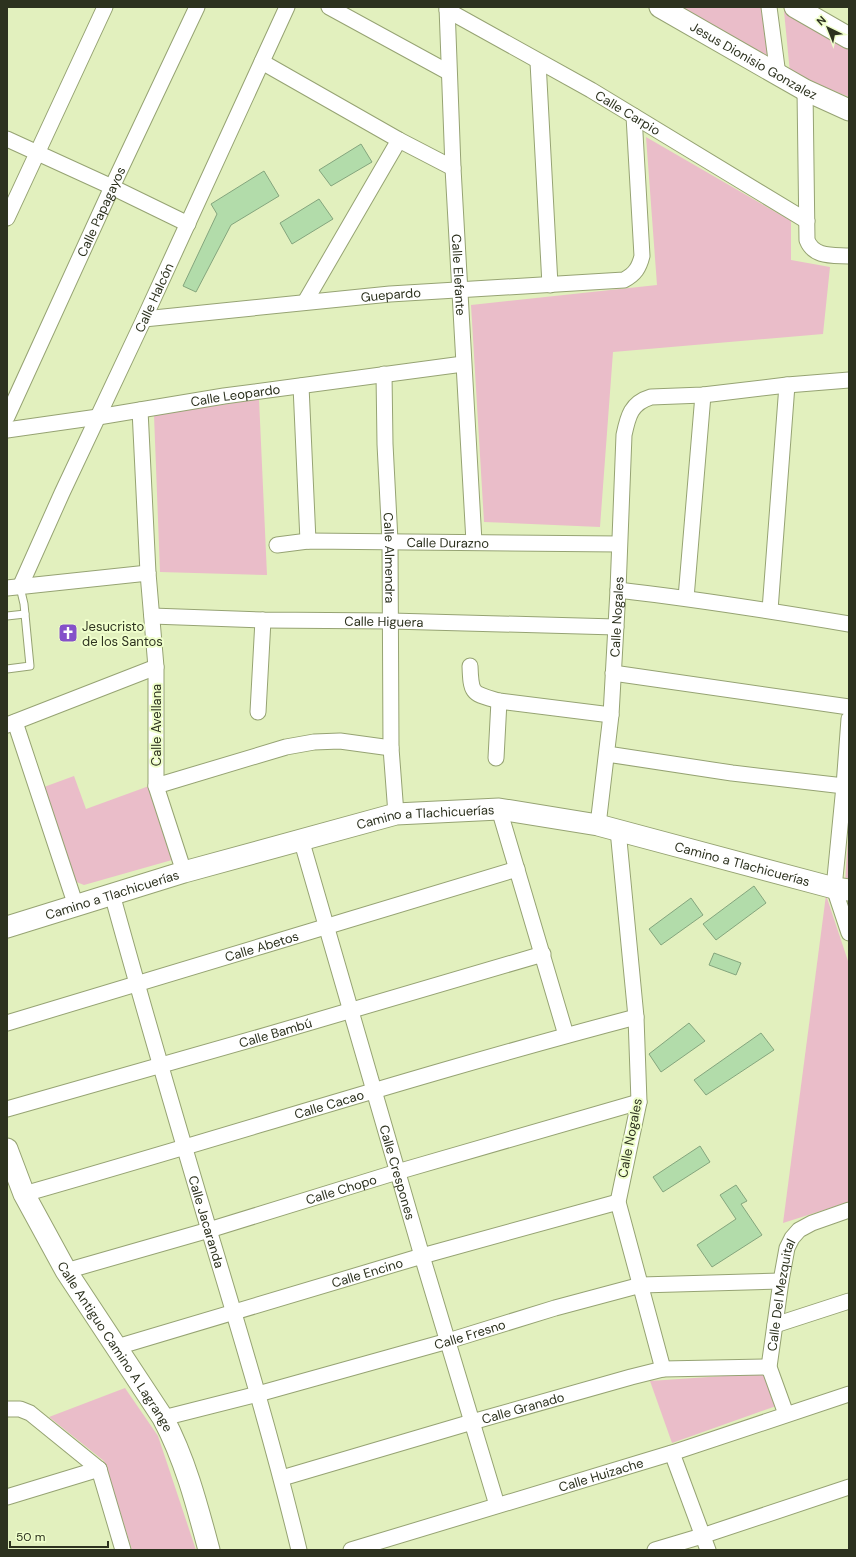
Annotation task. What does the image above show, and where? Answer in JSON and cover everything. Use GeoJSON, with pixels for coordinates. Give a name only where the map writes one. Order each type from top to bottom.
{"type":"FeatureCollection","features":[{"type":"Feature","properties":{"kind":"street"},"geometry":{"type":"LineString","coordinates":[[7,218],[105,7]]}},
{"type":"Feature","properties":{"kind":"street","name":"Calle Papagayos"},"geometry":{"type":"LineString","coordinates":[[7,417],[112,187],[197,7]]}},
{"type":"Feature","properties":{"kind":"street","name":"Calle Halcón"},"geometry":{"type":"LineString","coordinates":[[14,587],[62,493],[98,417],[287,7]]}},
{"type":"Feature","properties":{"kind":"street"},"geometry":{"type":"LineString","coordinates":[[329,7],[448,72]]}},
{"type":"Feature","properties":{"kind":"street","name":"Jesus Dionisio Gonzalez"},"geometry":{"type":"LineString","coordinates":[[660,7],[805,90],[849,110]]}},
{"type":"Feature","properties":{"kind":"street"},"geometry":{"type":"LineString","coordinates":[[769,7],[778,75]]}},
{"type":"Feature","properties":{"kind":"street"},"geometry":{"type":"LineString","coordinates":[[795,7],[849,38]]}},
{"type":"Feature","properties":{"kind":"street","name":"Calle Elefante"},"geometry":{"type":"LineString","coordinates":[[447,9],[448,72],[474,542]]}},
{"type":"Feature","properties":{"kind":"street","name":"Calle Carpio"},"geometry":{"type":"LineString","coordinates":[[447,9],[634,116],[807,221]]}},
{"type":"Feature","properties":{"kind":"street"},"geometry":{"type":"LineString","coordinates":[[262,62],[399,140],[453,168]]}},
{"type":"Feature","properties":{"kind":"street"},"geometry":{"type":"LineString","coordinates":[[538,62],[550,285]]}},
{"type":"Feature","properties":{"kind":"street"},"geometry":{"type":"LineString","coordinates":[[805,90],[807,240],[810,246],[820,254],[849,256]]}},
{"type":"Feature","properties":{"kind":"street","name":"Guepardo"},"geometry":{"type":"LineString","coordinates":[[144,319],[306,302],[460,289],[624,280],[636,272],[640,265],[642,256],[634,116]]}},
{"type":"Feature","properties":{"kind":"street"},"geometry":{"type":"LineString","coordinates":[[7,139],[188,224]]}},
{"type":"Feature","properties":{"kind":"street"},"geometry":{"type":"LineString","coordinates":[[306,302],[399,140]]}},
{"type":"Feature","properties":{"kind":"street","name":"Calle Leopardo"},"geometry":{"type":"LineString","coordinates":[[7,430],[98,417],[224,396],[463,364]]}},
{"type":"Feature","properties":{"kind":"street","name":"Calle Almendra"},"geometry":{"type":"LineString","coordinates":[[384,374],[385,444],[390,541],[391,748],[396,814]]}},
{"type":"Feature","properties":{"kind":"street"},"geometry":{"type":"LineString","coordinates":[[686,598],[703,395],[787,385],[849,380]]}},
{"type":"Feature","properties":{"kind":"street"},"geometry":{"type":"LineString","coordinates":[[770,610],[787,385]]}},
{"type":"Feature","properties":{"kind":"street"},"geometry":{"type":"LineString","coordinates":[[302,386],[308,541]]}},
{"type":"Feature","properties":{"kind":"street","name":"Calle Nogales"},"geometry":{"type":"LineString","coordinates":[[663,1369],[618,1202],[639,1102],[636,1017],[608,828],[607,754],[611,715],[618,590],[624,435],[627,421],[632,410],[643,399],[651,397],[703,395]]}},
{"type":"Feature","properties":{"kind":"street","name":"Calle Avellana"},"geometry":{"type":"LineString","coordinates":[[140,410],[148,573],[156,667],[156,786],[184,872]]}},
{"type":"Feature","properties":{"kind":"street","name":"Calle Durazno"},"geometry":{"type":"LineString","coordinates":[[277,545],[308,541],[620,544]]}},
{"type":"Feature","properties":{"kind":"street"},"geometry":{"type":"LineString","coordinates":[[14,587],[148,573]]}},
{"type":"Feature","properties":{"kind":"street"},"geometry":{"type":"LineString","coordinates":[[618,590],[770,610],[849,624]]}},
{"type":"Feature","properties":{"kind":"street","name":"Calle Higuera"},"geometry":{"type":"LineString","coordinates":[[152,616],[263,620],[391,621],[616,627]]}},
{"type":"Feature","properties":{"kind":"street"},"geometry":{"type":"LineString","coordinates":[[258,712],[263,620]]}},
{"type":"Feature","properties":{"kind":"street"},"geometry":{"type":"LineString","coordinates":[[470,666],[472,690],[477,694],[499,701],[611,715]]}},
{"type":"Feature","properties":{"kind":"street"},"geometry":{"type":"LineString","coordinates":[[76,906],[11,724],[156,667]]}},
{"type":"Feature","properties":{"kind":"street"},"geometry":{"type":"LineString","coordinates":[[613,672],[849,707]]}},
{"type":"Feature","properties":{"kind":"street"},"geometry":{"type":"LineString","coordinates":[[496,758],[499,701]]}},
{"type":"Feature","properties":{"kind":"street"},"geometry":{"type":"LineString","coordinates":[[849,720],[844,786],[841,889],[849,933]]}},
{"type":"Feature","properties":{"kind":"street"},"geometry":{"type":"LineString","coordinates":[[156,786],[286,747],[314,742],[340,741],[391,748]]}},
{"type":"Feature","properties":{"kind":"street"},"geometry":{"type":"LineString","coordinates":[[607,754],[732,773],[844,786]]}},
{"type":"Feature","properties":{"kind":"street"},"geometry":{"type":"LineString","coordinates":[[500,809],[566,1036]]}},
{"type":"Feature","properties":{"kind":"street","name":"Camino a Tlachicuerías"},"geometry":{"type":"LineString","coordinates":[[7,927],[184,872],[300,839],[396,814],[500,809],[608,828],[841,889]]}},
{"type":"Feature","properties":{"kind":"street","name":"Calle Crespones"},"geometry":{"type":"LineString","coordinates":[[300,839],[397,1172],[497,1505]]}},
{"type":"Feature","properties":{"kind":"street","name":"Calle Abetos"},"geometry":{"type":"LineString","coordinates":[[7,1023],[136,983],[326,928],[517,869]]}},
{"type":"Feature","properties":{"kind":"street","name":"Calle Jacaranda"},"geometry":{"type":"LineString","coordinates":[[112,894],[160,1066],[235,1312],[282,1478],[299,1550]]}},
{"type":"Feature","properties":{"kind":"street","name":"Calle Bambú"},"geometry":{"type":"LineString","coordinates":[[7,1109],[351,1011],[543,954]]}},
{"type":"Feature","properties":{"kind":"street","name":"Calle Cacao"},"geometry":{"type":"LineString","coordinates":[[24,1194],[186,1148],[374,1091],[636,1017]]}},
{"type":"Feature","properties":{"kind":"street","name":"Calle Chopo"},"geometry":{"type":"LineString","coordinates":[[66,1271],[209,1230],[397,1172],[639,1102]]}},
{"type":"Feature","properties":{"kind":"street","name":"Calle Antiguo Camino A Lagrange"},"geometry":{"type":"LineString","coordinates":[[7,1149],[24,1194],[66,1271],[164,1418],[184,1462],[209,1550]]}},
{"type":"Feature","properties":{"kind":"street","name":"Calle Encino"},"geometry":{"type":"LineString","coordinates":[[117,1347],[422,1256],[618,1202]]}},
{"type":"Feature","properties":{"kind":"street","name":"Calle Del Mezquital"},"geometry":{"type":"LineString","coordinates":[[786,1414],[769,1367],[780,1281],[787,1248],[792,1238],[799,1230],[812,1222],[849,1210]]}},
{"type":"Feature","properties":{"kind":"street","name":"Calle Fresno"},"geometry":{"type":"LineString","coordinates":[[164,1418],[258,1394],[448,1341],[555,1308],[641,1285],[780,1281]]}},
{"type":"Feature","properties":{"kind":"street"},"geometry":{"type":"LineString","coordinates":[[775,1325],[849,1301]]}},
{"type":"Feature","properties":{"kind":"street","name":"Calle Granado"},"geometry":{"type":"LineString","coordinates":[[282,1478],[472,1422],[663,1369],[769,1367]]}},
{"type":"Feature","properties":{"kind":"street","name":"Calle Huizache"},"geometry":{"type":"LineString","coordinates":[[351,1550],[672,1453],[849,1394]]}},
{"type":"Feature","properties":{"kind":"street"},"geometry":{"type":"LineString","coordinates":[[7,1409],[20,1409],[30,1413],[99,1469],[122,1550]]}},
{"type":"Feature","properties":{"kind":"street"},"geometry":{"type":"LineString","coordinates":[[672,1453],[708,1550]]}},
{"type":"Feature","properties":{"kind":"street"},"geometry":{"type":"LineString","coordinates":[[7,1497],[99,1469]]}},
{"type":"Feature","properties":{"kind":"street"},"geometry":{"type":"LineString","coordinates":[[655,1550],[702,1536],[849,1487]]}},
{"type":"Feature","properties":{"kind":"lane"},"geometry":{"type":"LineString","coordinates":[[7,669],[30,666],[25,614],[14,587]]}},
{"type":"Feature","properties":{"kind":"lane"},"geometry":{"type":"LineString","coordinates":[[7,616],[25,614]]}},
{"type":"Feature","properties":{"kind":"shaded area"},"geometry":{"type":"Polygon","coordinates":[[[677,7],[761,7],[768,58],[677,7]]]}},
{"type":"Feature","properties":{"kind":"shaded area"},"geometry":{"type":"Polygon","coordinates":[[[784,11],[849,49],[849,97],[790,73],[784,11]]]}},
{"type":"Feature","properties":{"kind":"shaded area"},"geometry":{"type":"Polygon","coordinates":[[[646,137],[791,221],[791,260],[830,267],[823,334],[613,352],[600,527],[484,522],[471,305],[657,285],[646,137]]]}},
{"type":"Feature","properties":{"kind":"shaded area"},"geometry":{"type":"Polygon","coordinates":[[[259,399],[267,575],[160,572],[154,415],[259,399]]]}},
{"type":"Feature","properties":{"kind":"shaded area"},"geometry":{"type":"Polygon","coordinates":[[[74,776],[86,809],[149,786],[172,860],[84,885],[74,881],[44,787],[74,776]]]}},
{"type":"Feature","properties":{"kind":"shaded area"},"geometry":{"type":"Polygon","coordinates":[[[849,825],[849,882],[845,882],[849,825]]]}},
{"type":"Feature","properties":{"kind":"shaded area"},"geometry":{"type":"Polygon","coordinates":[[[826,895],[849,964],[849,1202],[783,1223],[826,895]]]}},
{"type":"Feature","properties":{"kind":"shaded area"},"geometry":{"type":"Polygon","coordinates":[[[766,1373],[779,1405],[672,1443],[650,1381],[766,1373]]]}},
{"type":"Feature","properties":{"kind":"shaded area"},"geometry":{"type":"Polygon","coordinates":[[[125,1388],[158,1436],[196,1550],[132,1550],[104,1461],[49,1417],[125,1388]]]}},
{"type":"Feature","properties":{"kind":"building"},"geometry":{"type":"Polygon","coordinates":[[[361,144],[372,162],[331,186],[319,170],[361,144]]]}},
{"type":"Feature","properties":{"kind":"building"},"geometry":{"type":"Polygon","coordinates":[[[264,171],[279,196],[231,225],[196,292],[183,286],[217,214],[211,204],[264,171]]]}},
{"type":"Feature","properties":{"kind":"building"},"geometry":{"type":"Polygon","coordinates":[[[319,199],[333,219],[292,244],[280,223],[319,199]]]}},
{"type":"Feature","properties":{"kind":"building"},"geometry":{"type":"Polygon","coordinates":[[[754,886],[766,903],[716,940],[703,924],[754,886]]]}},
{"type":"Feature","properties":{"kind":"building"},"geometry":{"type":"Polygon","coordinates":[[[691,898],[703,915],[661,945],[649,929],[691,898]]]}},
{"type":"Feature","properties":{"kind":"building"},"geometry":{"type":"Polygon","coordinates":[[[714,953],[741,963],[736,975],[709,965],[714,953]]]}},
{"type":"Feature","properties":{"kind":"building"},"geometry":{"type":"Polygon","coordinates":[[[689,1023],[705,1041],[661,1072],[649,1054],[689,1023]]]}},
{"type":"Feature","properties":{"kind":"building"},"geometry":{"type":"Polygon","coordinates":[[[761,1033],[774,1050],[706,1095],[694,1080],[761,1033]]]}},
{"type":"Feature","properties":{"kind":"building"},"geometry":{"type":"Polygon","coordinates":[[[700,1146],[710,1162],[663,1192],[653,1177],[700,1146]]]}},
{"type":"Feature","properties":{"kind":"building"},"geometry":{"type":"Polygon","coordinates":[[[736,1185],[747,1201],[741,1204],[762,1235],[712,1267],[697,1245],[736,1219],[720,1195],[736,1185]]]}},
{"type":"Feature","properties":{"kind":"place","name":"Jesucristo de los Santos"},"geometry":{"type":"Point","coordinates":[68,633]}}]}
